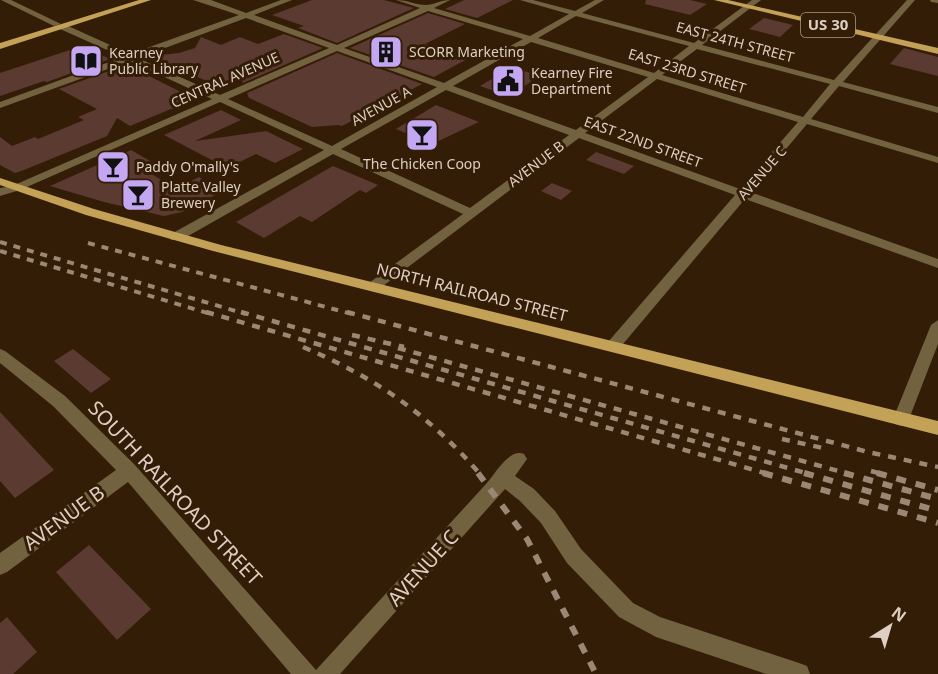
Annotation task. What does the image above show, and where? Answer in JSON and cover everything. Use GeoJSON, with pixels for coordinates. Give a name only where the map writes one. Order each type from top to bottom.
{"type":"FeatureCollection","features":[{"type":"Feature","properties":{"kind":"main road"},"geometry":{"type":"LineString","coordinates":[[0,44],[134,0]]}},
{"type":"Feature","properties":{"kind":"main road"},"geometry":{"type":"LineString","coordinates":[[60,25],[147,0]]}},
{"type":"Feature","properties":{"kind":"main road","name":"US 30"},"geometry":{"type":"LineString","coordinates":[[718,0],[749,2],[938,51]]}},
{"type":"Feature","properties":{"kind":"main road","name":"US 30"},"geometry":{"type":"LineString","coordinates":[[878,34],[938,45]]}},
{"type":"Feature","properties":{"kind":"main road","name":"NORTH RAILROAD STREET"},"geometry":{"type":"LineString","coordinates":[[0,181],[16,188],[176,237],[938,428]]}},
{"type":"Feature","properties":{"kind":"street"},"geometry":{"type":"LineString","coordinates":[[5,0],[471,213]]}},
{"type":"Feature","properties":{"kind":"street","name":"EAST 22ND STREET"},"geometry":{"type":"LineString","coordinates":[[197,0],[206,1],[446,86],[938,264]]}},
{"type":"Feature","properties":{"kind":"street"},"geometry":{"type":"LineString","coordinates":[[0,105],[288,0]]}},
{"type":"Feature","properties":{"kind":"street","name":"EAST 23RD STREET"},"geometry":{"type":"LineString","coordinates":[[400,0],[938,160]]}},
{"type":"Feature","properties":{"kind":"street","name":"CENTRAL AVENUE"},"geometry":{"type":"LineString","coordinates":[[0,192],[16,188],[447,0]]}},
{"type":"Feature","properties":{"kind":"street","name":"EAST 24TH STREET"},"geometry":{"type":"LineString","coordinates":[[524,0],[938,110]]}},
{"type":"Feature","properties":{"kind":"street","name":"AVENUE A"},"geometry":{"type":"LineString","coordinates":[[176,237],[600,0]]}},
{"type":"Feature","properties":{"kind":"street","name":"AVENUE C"},"geometry":{"type":"LineString","coordinates":[[613,346],[878,34],[911,0]]}},
{"type":"Feature","properties":{"kind":"street","name":"AVENUE B"},"geometry":{"type":"LineString","coordinates":[[374,286],[696,45],[749,2]]}},
{"type":"Feature","properties":{"kind":"street","name":"CENTRAL AVENUE"},"geometry":{"type":"LineString","coordinates":[[0,199],[16,188]]}},
{"type":"Feature","properties":{"kind":"street"},"geometry":{"type":"LineString","coordinates":[[901,419],[938,325]]}},
{"type":"Feature","properties":{"kind":"street","name":"SOUTH RAILROAD STREET"},"geometry":{"type":"LineString","coordinates":[[0,355],[59,401],[129,471],[306,674]]}},
{"type":"Feature","properties":{"kind":"street","name":"AVENUE C"},"geometry":{"type":"LineString","coordinates":[[325,674],[518,459]]}},
{"type":"Feature","properties":{"kind":"street","name":"AVENUE B"},"geometry":{"type":"LineString","coordinates":[[0,565],[129,471]]}},
{"type":"Feature","properties":{"kind":"street"},"geometry":{"type":"LineString","coordinates":[[503,478],[527,495],[541,510],[574,556],[626,610],[656,626],[799,674]]}},
{"type":"Feature","properties":{"kind":"building"},"geometry":{"type":"Polygon","coordinates":[[[312,0],[384,0],[414,8],[337,43],[298,28],[304,26],[272,15],[312,0]]]}},
{"type":"Feature","properties":{"kind":"building"},"geometry":{"type":"Polygon","coordinates":[[[464,0],[513,0],[477,18],[445,9],[464,0]]]}},
{"type":"Feature","properties":{"kind":"building"},"geometry":{"type":"Polygon","coordinates":[[[646,0],[690,0],[707,4],[690,15],[645,4],[646,0]]]}},
{"type":"Feature","properties":{"kind":"building"},"geometry":{"type":"Polygon","coordinates":[[[428,13],[465,24],[425,44],[469,58],[434,77],[350,48],[428,13]]]}},
{"type":"Feature","properties":{"kind":"building"},"geometry":{"type":"Polygon","coordinates":[[[764,18],[793,25],[780,37],[749,29],[764,18]]]}},
{"type":"Feature","properties":{"kind":"building"},"geometry":{"type":"Polygon","coordinates":[[[284,34],[323,48],[243,83],[241,79],[220,87],[151,56],[179,53],[195,48],[201,37],[221,45],[240,37],[258,44],[284,34]]]}},
{"type":"Feature","properties":{"kind":"building"},"geometry":{"type":"Polygon","coordinates":[[[82,46],[110,59],[0,96],[0,73],[82,46]]]}},
{"type":"Feature","properties":{"kind":"building"},"geometry":{"type":"Polygon","coordinates":[[[904,48],[938,57],[938,76],[890,64],[904,48]]]}},
{"type":"Feature","properties":{"kind":"building"},"geometry":{"type":"Polygon","coordinates":[[[337,53],[422,84],[342,126],[312,127],[249,98],[247,93],[337,53]]]}},
{"type":"Feature","properties":{"kind":"building"},"geometry":{"type":"Polygon","coordinates":[[[123,66],[128,68],[135,66],[146,71],[145,74],[195,99],[130,126],[117,118],[107,136],[24,170],[15,173],[0,165],[0,137],[12,146],[35,137],[38,139],[84,120],[78,117],[97,109],[59,89],[123,66]]]}},
{"type":"Feature","properties":{"kind":"building"},"geometry":{"type":"Polygon","coordinates":[[[512,67],[540,76],[509,96],[480,86],[512,67]]]}},
{"type":"Feature","properties":{"kind":"building"},"geometry":{"type":"Polygon","coordinates":[[[436,105],[479,122],[432,144],[396,129],[436,105]]]}},
{"type":"Feature","properties":{"kind":"building"},"geometry":{"type":"Polygon","coordinates":[[[221,110],[241,120],[195,141],[266,131],[303,149],[275,163],[256,154],[227,168],[164,135],[221,110]]]}},
{"type":"Feature","properties":{"kind":"building"},"geometry":{"type":"Polygon","coordinates":[[[131,150],[162,168],[150,173],[176,189],[199,177],[223,191],[182,212],[164,216],[50,186],[131,150]]]}},
{"type":"Feature","properties":{"kind":"building"},"geometry":{"type":"Polygon","coordinates":[[[596,152],[634,166],[624,174],[586,160],[596,152]]]}},
{"type":"Feature","properties":{"kind":"building"},"geometry":{"type":"Polygon","coordinates":[[[333,166],[378,185],[366,193],[360,190],[312,222],[300,216],[264,238],[236,222],[333,166]]]}},
{"type":"Feature","properties":{"kind":"building"},"geometry":{"type":"Polygon","coordinates":[[[552,183],[572,191],[561,200],[541,191],[552,183]]]}},
{"type":"Feature","properties":{"kind":"building"},"geometry":{"type":"Polygon","coordinates":[[[73,349],[111,379],[91,393],[54,361],[73,349]]]}},
{"type":"Feature","properties":{"kind":"building"},"geometry":{"type":"Polygon","coordinates":[[[0,412],[54,470],[15,498],[0,481],[0,412]]]}},
{"type":"Feature","properties":{"kind":"building"},"geometry":{"type":"Polygon","coordinates":[[[89,545],[151,609],[117,640],[56,572],[89,545]]]}},
{"type":"Feature","properties":{"kind":"building"},"geometry":{"type":"Polygon","coordinates":[[[7,617],[37,652],[13,674],[0,674],[0,623],[7,617]]]}},
{"type":"Feature","properties":{"kind":"railway"},"geometry":{"type":"LineString","coordinates":[[0,242],[246,314]]}},
{"type":"Feature","properties":{"kind":"railway"},"geometry":{"type":"LineString","coordinates":[[88,243],[352,314]]}},
{"type":"Feature","properties":{"kind":"railway"},"geometry":{"type":"LineString","coordinates":[[0,251],[211,314]]}},
{"type":"Feature","properties":{"kind":"railway"},"geometry":{"type":"LineString","coordinates":[[206,312],[768,474]]}},
{"type":"Feature","properties":{"kind":"railway"},"geometry":{"type":"LineString","coordinates":[[241,312],[809,474]]}},
{"type":"Feature","properties":{"kind":"railway"},"geometry":{"type":"LineString","coordinates":[[347,312],[868,452],[938,467]]}},
{"type":"Feature","properties":{"kind":"railway"},"geometry":{"type":"LineString","coordinates":[[352,335],[404,347]]}},
{"type":"Feature","properties":{"kind":"railway"},"geometry":{"type":"LineString","coordinates":[[303,347],[354,371],[399,400],[441,433],[480,474]]}},
{"type":"Feature","properties":{"kind":"railway"},"geometry":{"type":"LineString","coordinates":[[398,348],[849,474]]}},
{"type":"Feature","properties":{"kind":"railway"},"geometry":{"type":"LineString","coordinates":[[782,439],[823,448]]}},
{"type":"Feature","properties":{"kind":"railway"},"geometry":{"type":"LineString","coordinates":[[871,471],[882,474]]}},
{"type":"Feature","properties":{"kind":"railway"},"geometry":{"type":"LineString","coordinates":[[478,473],[527,539],[596,674]]}},
{"type":"Feature","properties":{"kind":"railway"},"geometry":{"type":"LineString","coordinates":[[763,473],[938,523]]}},
{"type":"Feature","properties":{"kind":"railway"},"geometry":{"type":"LineString","coordinates":[[804,473],[938,511]]}},
{"type":"Feature","properties":{"kind":"railway"},"geometry":{"type":"LineString","coordinates":[[844,473],[938,499]]}},
{"type":"Feature","properties":{"kind":"railway"},"geometry":{"type":"LineString","coordinates":[[877,473],[938,490]]}},
{"type":"Feature","properties":{"kind":"place","name":"SCORR Marketing"},"geometry":{"type":"Point","coordinates":[386,52]}},
{"type":"Feature","properties":{"kind":"place","name":"Kearney Public Library"},"geometry":{"type":"Point","coordinates":[86,61]}},
{"type":"Feature","properties":{"kind":"place","name":"Kearney Fire Department"},"geometry":{"type":"Point","coordinates":[508,81]}},
{"type":"Feature","properties":{"kind":"place","name":"The Chicken Coop"},"geometry":{"type":"Point","coordinates":[422,135]}},
{"type":"Feature","properties":{"kind":"place","name":"Paddy O'mally's"},"geometry":{"type":"Point","coordinates":[113,167]}},
{"type":"Feature","properties":{"kind":"place","name":"Platte Valley Brewery"},"geometry":{"type":"Point","coordinates":[138,195]}}]}
